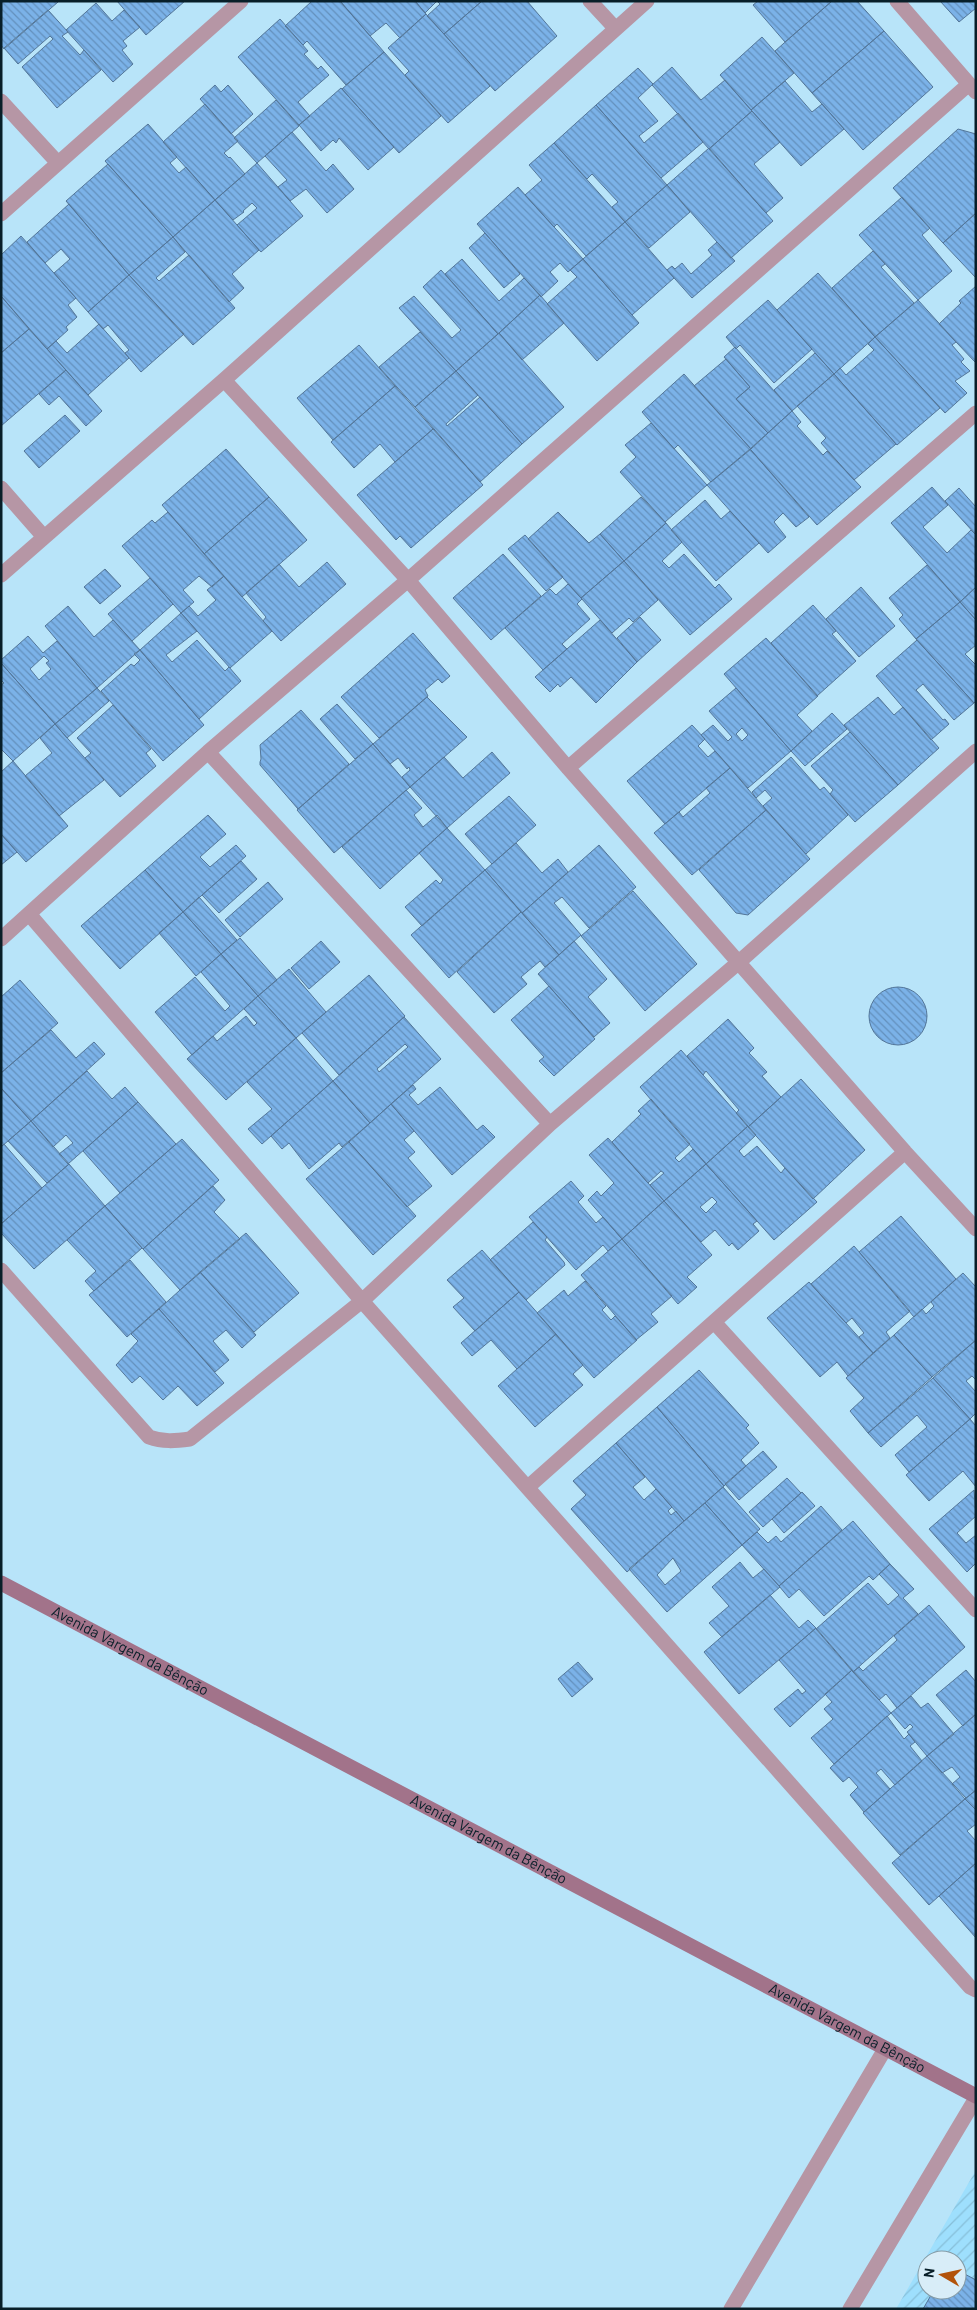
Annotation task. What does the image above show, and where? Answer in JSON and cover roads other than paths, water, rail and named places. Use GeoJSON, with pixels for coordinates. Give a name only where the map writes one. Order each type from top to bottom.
{"type":"FeatureCollection","features":[{"type":"Feature","properties":{"kind":"street"},"geometry":{"type":"LineString","coordinates":[[1,214],[241,1]]}},
{"type":"Feature","properties":{"kind":"street"},"geometry":{"type":"LineString","coordinates":[[590,1],[615,28]]}},
{"type":"Feature","properties":{"kind":"street"},"geometry":{"type":"LineString","coordinates":[[1,575],[224,380],[647,1]]}},
{"type":"Feature","properties":{"kind":"street"},"geometry":{"type":"LineString","coordinates":[[1,939],[208,752],[972,88],[896,1]]}},
{"type":"Feature","properties":{"kind":"street"},"geometry":{"type":"LineString","coordinates":[[1,100],[58,164]]}},
{"type":"Feature","properties":{"kind":"street"},"geometry":{"type":"LineString","coordinates":[[224,380],[408,580],[568,768],[905,1152],[976,1229]]}},
{"type":"Feature","properties":{"kind":"street"},"geometry":{"type":"LineString","coordinates":[[568,768],[976,413]]}},
{"type":"Feature","properties":{"kind":"street"},"geometry":{"type":"LineString","coordinates":[[1,488],[44,537]]}},
{"type":"Feature","properties":{"kind":"street"},"geometry":{"type":"LineString","coordinates":[[1,1270],[149,1437],[158,1440],[174,1441],[190,1439],[362,1301],[550,1124],[739,962],[976,751]]}},
{"type":"Feature","properties":{"kind":"street"},"geometry":{"type":"LineString","coordinates":[[208,752],[550,1124]]}},
{"type":"Feature","properties":{"kind":"street"},"geometry":{"type":"LineString","coordinates":[[29,914],[362,1301],[970,1988],[976,1990]]}},
{"type":"Feature","properties":{"kind":"street"},"geometry":{"type":"LineString","coordinates":[[528,1487],[905,1152]]}},
{"type":"Feature","properties":{"kind":"street"},"geometry":{"type":"LineString","coordinates":[[714,1322],[976,1610]]}},
{"type":"Feature","properties":{"kind":"street","name":"Avenida Vargem da Bênção"},"geometry":{"type":"LineString","coordinates":[[1,1583],[976,2097]]}},
{"type":"Feature","properties":{"kind":"street"},"geometry":{"type":"LineString","coordinates":[[731,2309],[886,2049]]}},
{"type":"Feature","properties":{"kind":"street"},"geometry":{"type":"LineString","coordinates":[[850,2309],[976,2097]]}}]}
